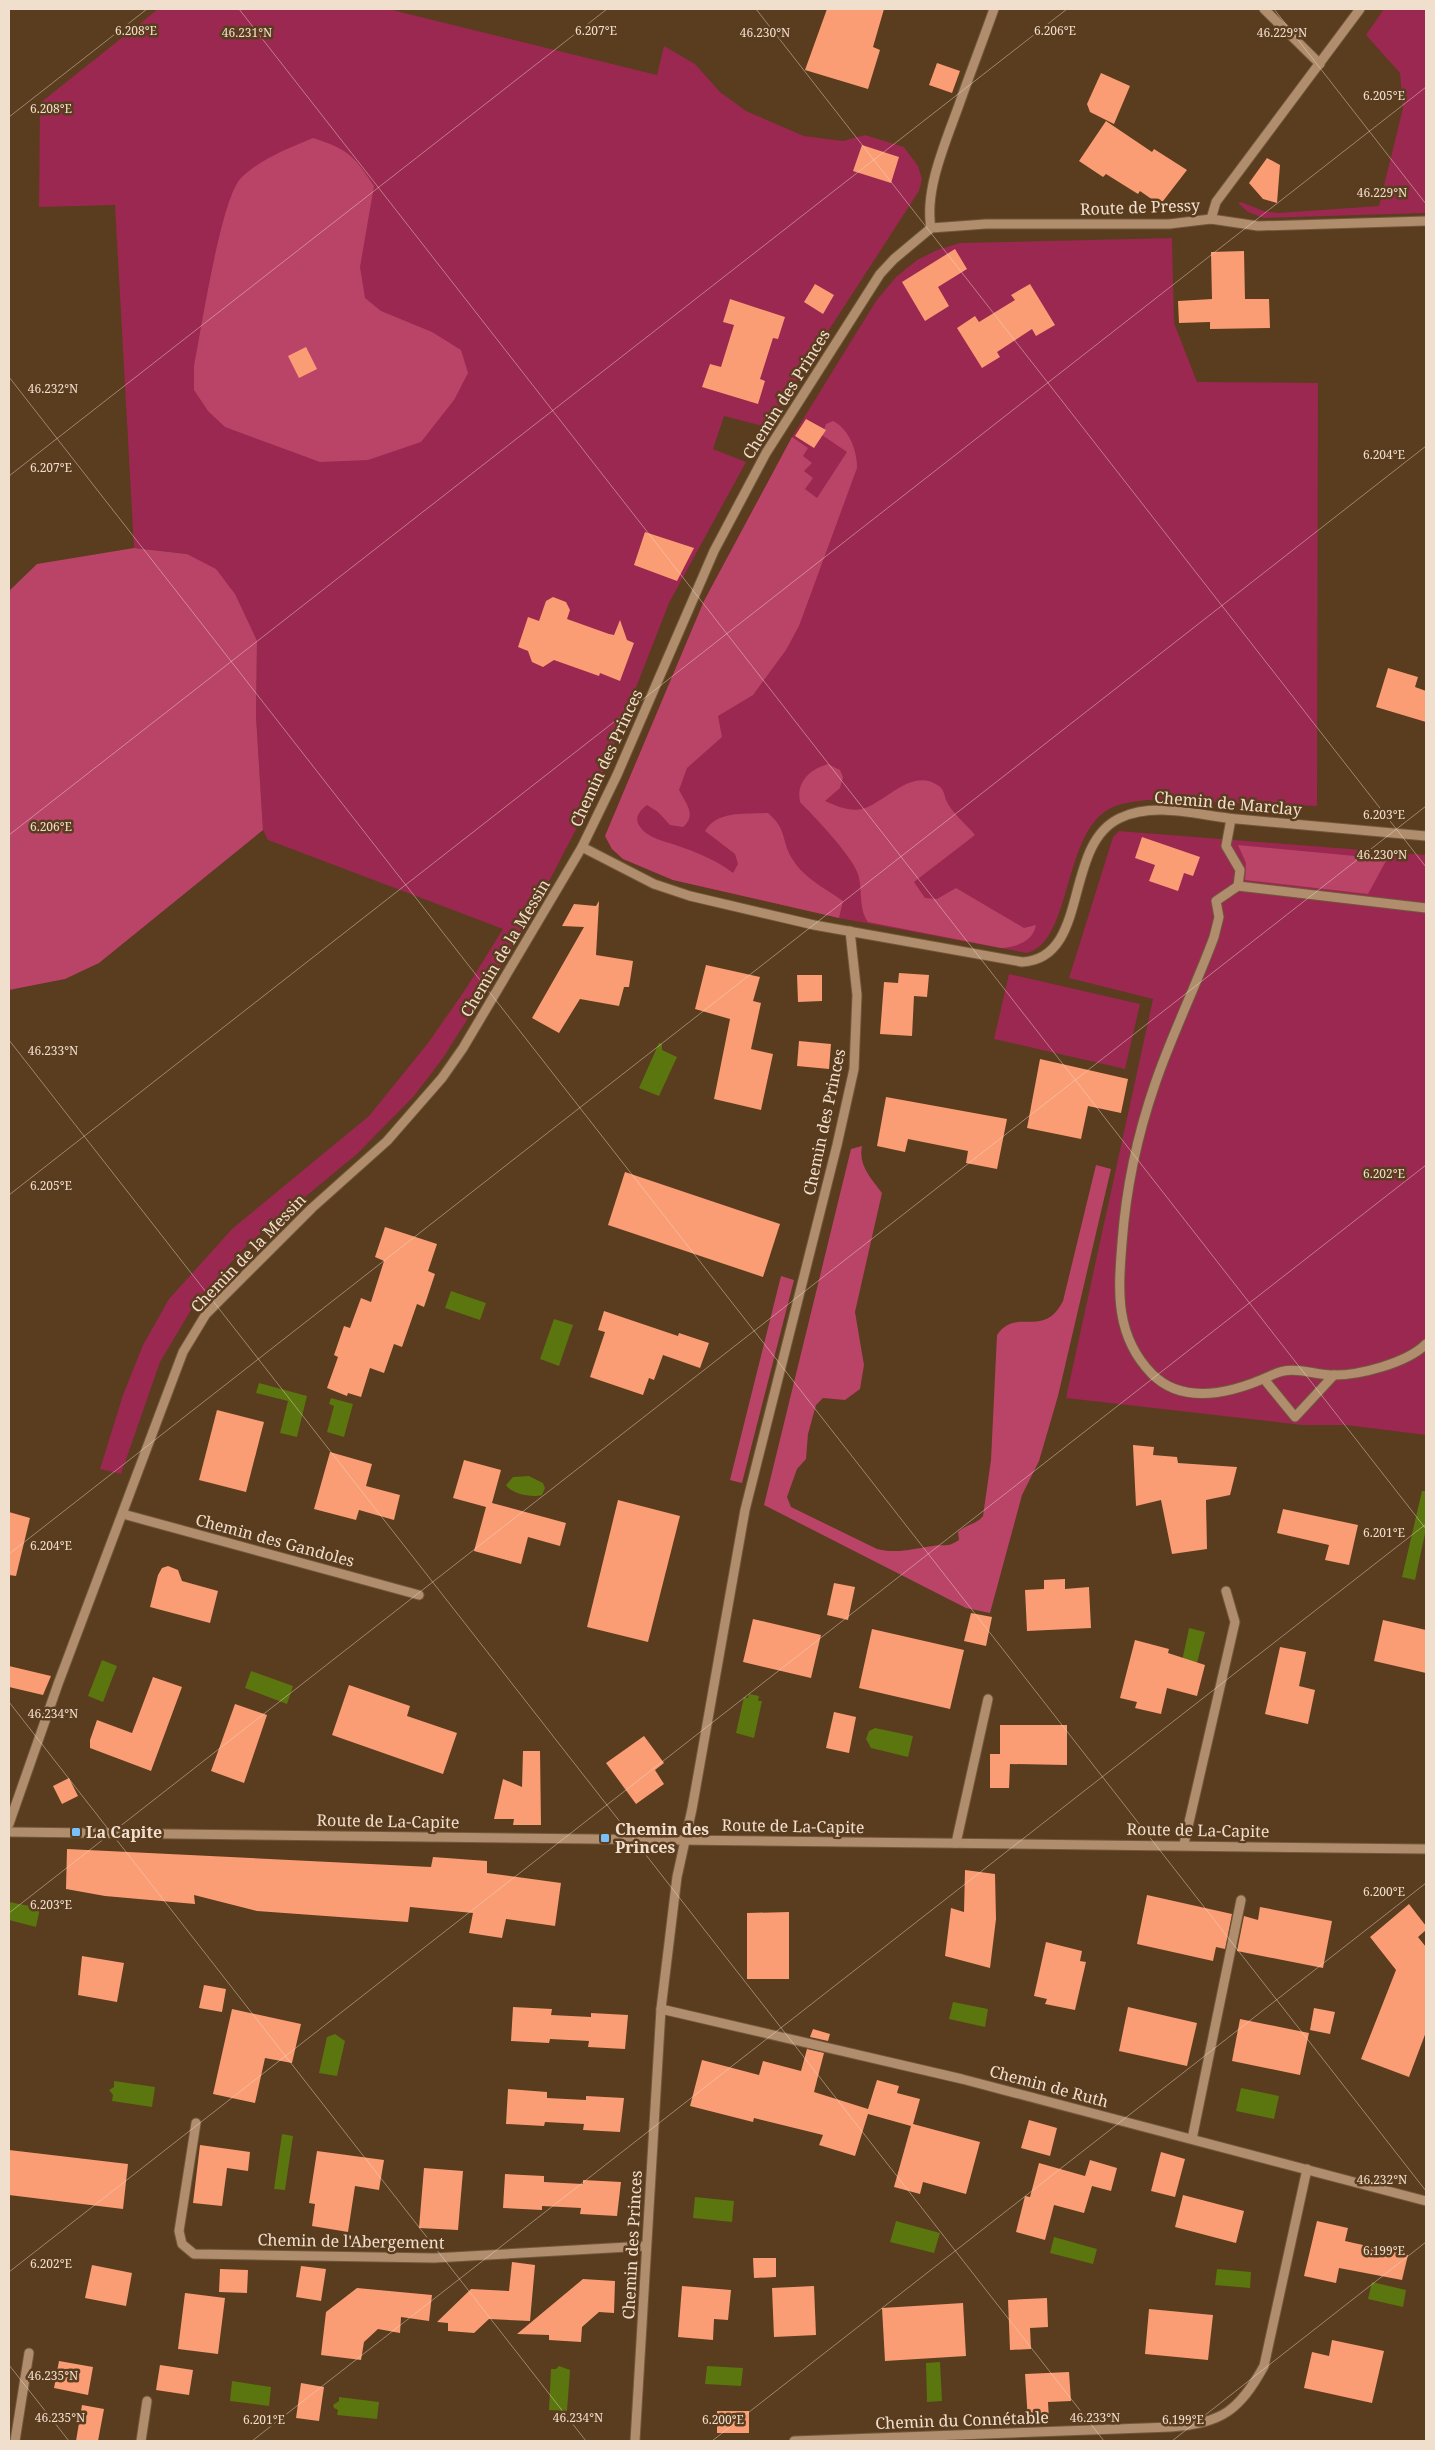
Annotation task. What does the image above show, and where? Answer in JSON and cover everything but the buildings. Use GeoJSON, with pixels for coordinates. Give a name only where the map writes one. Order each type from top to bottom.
{"type":"FeatureCollection","features":[{"type":"Feature","properties":{"kind":"street"},"geometry":{"type":"LineString","coordinates":[[931,228],[929,218],[931,197],[941,154],[994,9]]}},
{"type":"Feature","properties":{"kind":"street"},"geometry":{"type":"LineString","coordinates":[[1264,9],[1320,64]]}},
{"type":"Feature","properties":{"kind":"street","name":"Route de Pressy"},"geometry":{"type":"LineString","coordinates":[[931,228],[986,224],[1169,224],[1211,219],[1216,202],[1360,9]]}},
{"type":"Feature","properties":{"kind":"street"},"geometry":{"type":"LineString","coordinates":[[1211,219],[1258,226],[1426,221]]}},
{"type":"Feature","properties":{"kind":"street","name":"Chemin des Princes"},"geometry":{"type":"LineString","coordinates":[[635,2441],[661,2009],[677,1877],[745,1510],[837,1145],[854,1069],[857,995],[850,931],[690,896],[654,884],[582,847],[617,776],[714,551],[766,453],[880,274],[894,259],[931,228]]}},
{"type":"Feature","properties":{"kind":"street","name":"Chemin de Marclay"},"geometry":{"type":"LineString","coordinates":[[850,931],[1007,961],[1022,962],[1040,959],[1053,950],[1066,928],[1088,854],[1104,829],[1113,822],[1130,814],[1145,811],[1165,811],[1231,819],[1426,836]]}},
{"type":"Feature","properties":{"kind":"street"},"geometry":{"type":"LineString","coordinates":[[1231,819],[1226,846],[1240,870],[1238,886]]}},
{"type":"Feature","properties":{"kind":"street","name":"Chemin de la Messin"},"geometry":{"type":"LineString","coordinates":[[9,1824],[58,1684],[183,1352],[202,1320],[312,1208],[387,1141],[442,1078],[463,1048],[582,847]]}},
{"type":"Feature","properties":{"kind":"street"},"geometry":{"type":"LineString","coordinates":[[1426,908],[1238,886],[1216,901],[1219,916],[1214,937],[1159,1073],[1144,1116],[1124,1212],[1119,1308],[1126,1334],[1138,1357],[1154,1376],[1172,1388],[1198,1394],[1244,1388],[1289,1370],[1334,1375],[1391,1364],[1409,1357],[1426,1344]]}},
{"type":"Feature","properties":{"kind":"street"},"geometry":{"type":"LineString","coordinates":[[1264,1379],[1295,1417],[1334,1375]]}},
{"type":"Feature","properties":{"kind":"street","name":"Chemin des Gandoles"},"geometry":{"type":"LineString","coordinates":[[122,1514],[419,1595]]}},
{"type":"Feature","properties":{"kind":"street"},"geometry":{"type":"LineString","coordinates":[[1184,1844],[1235,1622],[1226,1591]]}},
{"type":"Feature","properties":{"kind":"street"},"geometry":{"type":"LineString","coordinates":[[956,1842],[988,1699]]}},
{"type":"Feature","properties":{"kind":"street","name":"Route de La-Capite"},"geometry":{"type":"LineString","coordinates":[[9,1832],[1184,1844],[1426,1849]]}},
{"type":"Feature","properties":{"kind":"street"},"geometry":{"type":"LineString","coordinates":[[1192,2139],[1241,1900]]}},
{"type":"Feature","properties":{"kind":"street","name":"Chemin de Ruth"},"geometry":{"type":"LineString","coordinates":[[661,2009],[962,2079],[1426,2201]]}},
{"type":"Feature","properties":{"kind":"street","name":"Chemin de l'Abergement"},"geometry":{"type":"LineString","coordinates":[[196,2123],[179,2232],[182,2244],[194,2254],[434,2258],[646,2246]]}},
{"type":"Feature","properties":{"kind":"street","name":"Chemin du Connétable"},"geometry":{"type":"LineString","coordinates":[[794,2441],[1171,2427],[1194,2425],[1214,2420],[1226,2414],[1251,2391],[1264,2366],[1307,2170]]}},
{"type":"Feature","properties":{"kind":"street"},"geometry":{"type":"LineString","coordinates":[[15,2441],[30,2353]]}},
{"type":"Feature","properties":{"kind":"street"},"geometry":{"type":"LineString","coordinates":[[141,2441],[147,2401]]}},
{"type":"Feature","properties":{"kind":"shaded area"},"geometry":{"type":"Polygon","coordinates":[[[158,9],[388,9],[657,75],[664,46],[695,64],[720,92],[746,111],[804,136],[843,141],[865,135],[904,147],[918,166],[922,179],[919,191],[766,427],[724,416],[713,449],[746,462],[669,603],[594,795],[523,931],[443,1058],[414,1096],[357,1154],[249,1243],[197,1300],[160,1362],[121,1474],[100,1469],[123,1395],[143,1345],[169,1299],[232,1229],[369,1116],[428,1043],[465,990],[503,929],[268,840],[263,830],[256,716],[257,641],[188,554],[134,548],[115,205],[39,207],[40,103],[158,9]]]}},
{"type":"Feature","properties":{"kind":"shaded area"},"geometry":{"type":"Polygon","coordinates":[[[1384,9],[1426,9],[1426,213],[1264,218],[1248,212],[1238,203],[1241,202],[1264,211],[1278,213],[1379,206],[1403,108],[1400,73],[1366,35],[1384,9]]]}},
{"type":"Feature","properties":{"kind":"shaded area"},"geometry":{"type":"Polygon","coordinates":[[[313,138],[349,154],[374,186],[360,267],[365,298],[381,311],[432,332],[461,350],[468,373],[454,400],[421,442],[368,460],[320,462],[225,427],[208,411],[194,390],[194,366],[207,296],[219,237],[234,190],[241,178],[257,165],[313,138]]]}},
{"type":"Feature","properties":{"kind":"shaded area"},"geometry":{"type":"Polygon","coordinates":[[[1172,238],[1174,323],[1197,382],[1318,383],[1317,806],[1146,800],[1125,803],[1110,808],[1092,825],[1082,843],[1052,930],[1041,945],[1027,953],[839,918],[673,880],[623,859],[612,849],[605,836],[704,601],[792,437],[876,301],[896,277],[917,260],[937,250],[960,243],[1172,238]]]}},
{"type":"Feature","properties":{"kind":"shaded area"},"geometry":{"type":"Polygon","coordinates":[[[833,421],[844,429],[848,435],[856,454],[857,468],[799,626],[786,650],[753,695],[718,716],[722,737],[687,768],[679,790],[689,809],[690,814],[687,823],[683,827],[670,825],[658,812],[647,805],[639,813],[637,821],[641,828],[650,835],[703,856],[722,865],[733,873],[738,864],[735,854],[705,831],[710,824],[725,816],[768,813],[779,825],[789,854],[803,872],[843,901],[839,918],[673,880],[623,859],[612,849],[605,836],[704,601],[792,437],[808,448],[803,456],[812,463],[804,471],[813,478],[805,489],[817,498],[847,452],[822,435],[826,424],[833,421]]]}},
{"type":"Feature","properties":{"kind":"shaded area"},"geometry":{"type":"Polygon","coordinates":[[[134,548],[187,554],[216,569],[235,594],[257,641],[256,716],[263,830],[99,963],[65,979],[9,990],[9,591],[37,564],[134,548]]]}},
{"type":"Feature","properties":{"kind":"shaded area"},"geometry":{"type":"Polygon","coordinates":[[[828,764],[840,770],[843,777],[840,788],[825,801],[848,809],[862,809],[899,788],[919,780],[929,781],[939,786],[952,809],[975,835],[914,882],[925,898],[937,899],[956,888],[1024,928],[1036,925],[1031,936],[1018,945],[1001,948],[868,922],[863,911],[858,874],[854,866],[832,836],[800,802],[800,788],[806,777],[815,769],[828,764]]]}},
{"type":"Feature","properties":{"kind":"shaded area"},"geometry":{"type":"Polygon","coordinates":[[[1119,831],[1426,855],[1426,1435],[1346,1425],[1302,1425],[1066,1398],[1153,999],[1069,978],[1113,837],[1119,831]]]}},
{"type":"Feature","properties":{"kind":"shaded area"},"geometry":{"type":"Polygon","coordinates":[[[1238,845],[1387,859],[1368,894],[1245,880],[1246,863],[1238,845]]]}},
{"type":"Feature","properties":{"kind":"shaded area"},"geometry":{"type":"Polygon","coordinates":[[[1009,974],[1140,1004],[1125,1069],[994,1039],[1009,974]]]}},
{"type":"Feature","properties":{"kind":"shaded area"},"geometry":{"type":"Polygon","coordinates":[[[659,1043],[662,1044],[662,1050],[677,1057],[659,1096],[639,1088],[659,1043]]]}},
{"type":"Feature","properties":{"kind":"shaded area"},"geometry":{"type":"Polygon","coordinates":[[[862,1146],[861,1153],[864,1165],[882,1193],[855,1312],[864,1365],[860,1389],[845,1400],[823,1398],[816,1405],[808,1434],[806,1459],[797,1469],[787,1497],[791,1507],[877,1549],[892,1551],[952,1544],[959,1540],[958,1532],[983,1516],[991,1460],[997,1335],[1005,1327],[1013,1323],[1047,1319],[1063,1301],[1096,1165],[1111,1169],[1058,1396],[1039,1461],[1022,1495],[990,1613],[966,1608],[764,1505],[851,1149],[862,1146]]]}},
{"type":"Feature","properties":{"kind":"shaded area"},"geometry":{"type":"Polygon","coordinates":[[[781,1276],[794,1280],[742,1483],[730,1480],[781,1276]]]}},
{"type":"Feature","properties":{"kind":"shaded area"},"geometry":{"type":"Polygon","coordinates":[[[451,1291],[486,1303],[480,1320],[445,1308],[451,1291]]]}},
{"type":"Feature","properties":{"kind":"shaded area"},"geometry":{"type":"Polygon","coordinates":[[[554,1319],[573,1325],[559,1366],[540,1359],[554,1319]]]}},
{"type":"Feature","properties":{"kind":"shaded area"},"geometry":{"type":"Polygon","coordinates":[[[259,1383],[307,1396],[297,1437],[280,1433],[288,1401],[256,1393],[259,1383]]]}},
{"type":"Feature","properties":{"kind":"shaded area"},"geometry":{"type":"Polygon","coordinates":[[[331,1398],[353,1404],[344,1437],[327,1432],[334,1406],[329,1404],[331,1398]]]}},
{"type":"Feature","properties":{"kind":"shaded area"},"geometry":{"type":"Polygon","coordinates":[[[529,1476],[543,1483],[545,1488],[542,1495],[522,1495],[512,1491],[506,1485],[513,1477],[529,1476]]]}},
{"type":"Feature","properties":{"kind":"shaded area"},"geometry":{"type":"Polygon","coordinates":[[[1422,1491],[1426,1491],[1426,1529],[1415,1580],[1402,1577],[1422,1491]]]}},
{"type":"Feature","properties":{"kind":"shaded area"},"geometry":{"type":"Polygon","coordinates":[[[1189,1628],[1205,1632],[1197,1663],[1181,1666],[1189,1628]]]}},
{"type":"Feature","properties":{"kind":"shaded area"},"geometry":{"type":"Polygon","coordinates":[[[102,1660],[117,1666],[103,1702],[88,1696],[102,1660]]]}},
{"type":"Feature","properties":{"kind":"shaded area"},"geometry":{"type":"Polygon","coordinates":[[[251,1671],[293,1686],[287,1704],[245,1688],[251,1671]]]}},
{"type":"Feature","properties":{"kind":"shaded area"},"geometry":{"type":"Polygon","coordinates":[[[749,1694],[759,1696],[758,1701],[762,1701],[754,1738],[736,1733],[744,1697],[748,1698],[749,1694]]]}},
{"type":"Feature","properties":{"kind":"shaded area"},"geometry":{"type":"Polygon","coordinates":[[[875,1728],[913,1736],[908,1757],[871,1748],[866,1739],[869,1731],[875,1728]]]}},
{"type":"Feature","properties":{"kind":"shaded area"},"geometry":{"type":"Polygon","coordinates":[[[9,1902],[40,1908],[36,1927],[9,1920],[9,1902]]]}},
{"type":"Feature","properties":{"kind":"shaded area"},"geometry":{"type":"Polygon","coordinates":[[[953,2002],[988,2009],[985,2027],[949,2019],[953,2002]]]}},
{"type":"Feature","properties":{"kind":"shaded area"},"geometry":{"type":"Polygon","coordinates":[[[335,2034],[345,2041],[337,2076],[319,2073],[327,2037],[335,2034]]]}},
{"type":"Feature","properties":{"kind":"shaded area"},"geometry":{"type":"Polygon","coordinates":[[[114,2081],[155,2087],[152,2107],[112,2101],[113,2095],[109,2090],[114,2087],[114,2081]]]}},
{"type":"Feature","properties":{"kind":"shaded area"},"geometry":{"type":"Polygon","coordinates":[[[1241,2088],[1279,2096],[1274,2119],[1236,2111],[1241,2088]]]}},
{"type":"Feature","properties":{"kind":"shaded area"},"geometry":{"type":"Polygon","coordinates":[[[282,2134],[293,2136],[285,2190],[274,2189],[282,2134]]]}},
{"type":"Feature","properties":{"kind":"shaded area"},"geometry":{"type":"Polygon","coordinates":[[[695,2197],[734,2201],[732,2222],[693,2218],[695,2197]]]}},
{"type":"Feature","properties":{"kind":"shaded area"},"geometry":{"type":"Polygon","coordinates":[[[896,2221],[940,2233],[934,2253],[890,2242],[896,2221]]]}},
{"type":"Feature","properties":{"kind":"shaded area"},"geometry":{"type":"Polygon","coordinates":[[[1054,2237],[1097,2249],[1093,2264],[1050,2253],[1054,2237]]]}},
{"type":"Feature","properties":{"kind":"shaded area"},"geometry":{"type":"Polygon","coordinates":[[[1217,2269],[1251,2272],[1250,2288],[1215,2285],[1217,2269]]]}},
{"type":"Feature","properties":{"kind":"shaded area"},"geometry":{"type":"Polygon","coordinates":[[[1372,2282],[1406,2290],[1403,2307],[1368,2299],[1372,2282]]]}},
{"type":"Feature","properties":{"kind":"shaded area"},"geometry":{"type":"Polygon","coordinates":[[[940,2362],[942,2401],[927,2402],[926,2363],[940,2362]]]}},
{"type":"Feature","properties":{"kind":"shaded area"},"geometry":{"type":"Polygon","coordinates":[[[559,2366],[570,2370],[567,2411],[549,2410],[551,2369],[556,2369],[559,2366]]]}},
{"type":"Feature","properties":{"kind":"shaded area"},"geometry":{"type":"Polygon","coordinates":[[[707,2366],[743,2368],[741,2386],[705,2384],[707,2366]]]}},
{"type":"Feature","properties":{"kind":"shaded area"},"geometry":{"type":"Polygon","coordinates":[[[232,2381],[271,2387],[269,2406],[230,2401],[232,2381]]]}},
{"type":"Feature","properties":{"kind":"shaded area"},"geometry":{"type":"Polygon","coordinates":[[[339,2397],[379,2402],[377,2419],[337,2415],[338,2410],[333,2405],[339,2401],[339,2397]]]}},
{"type":"Feature","properties":{"kind":"place","name":"La Capite"},"geometry":{"type":"Point","coordinates":[76,1832]}},
{"type":"Feature","properties":{"kind":"place","name":"Chemin des Princes"},"geometry":{"type":"Point","coordinates":[605,1838]}}]}
